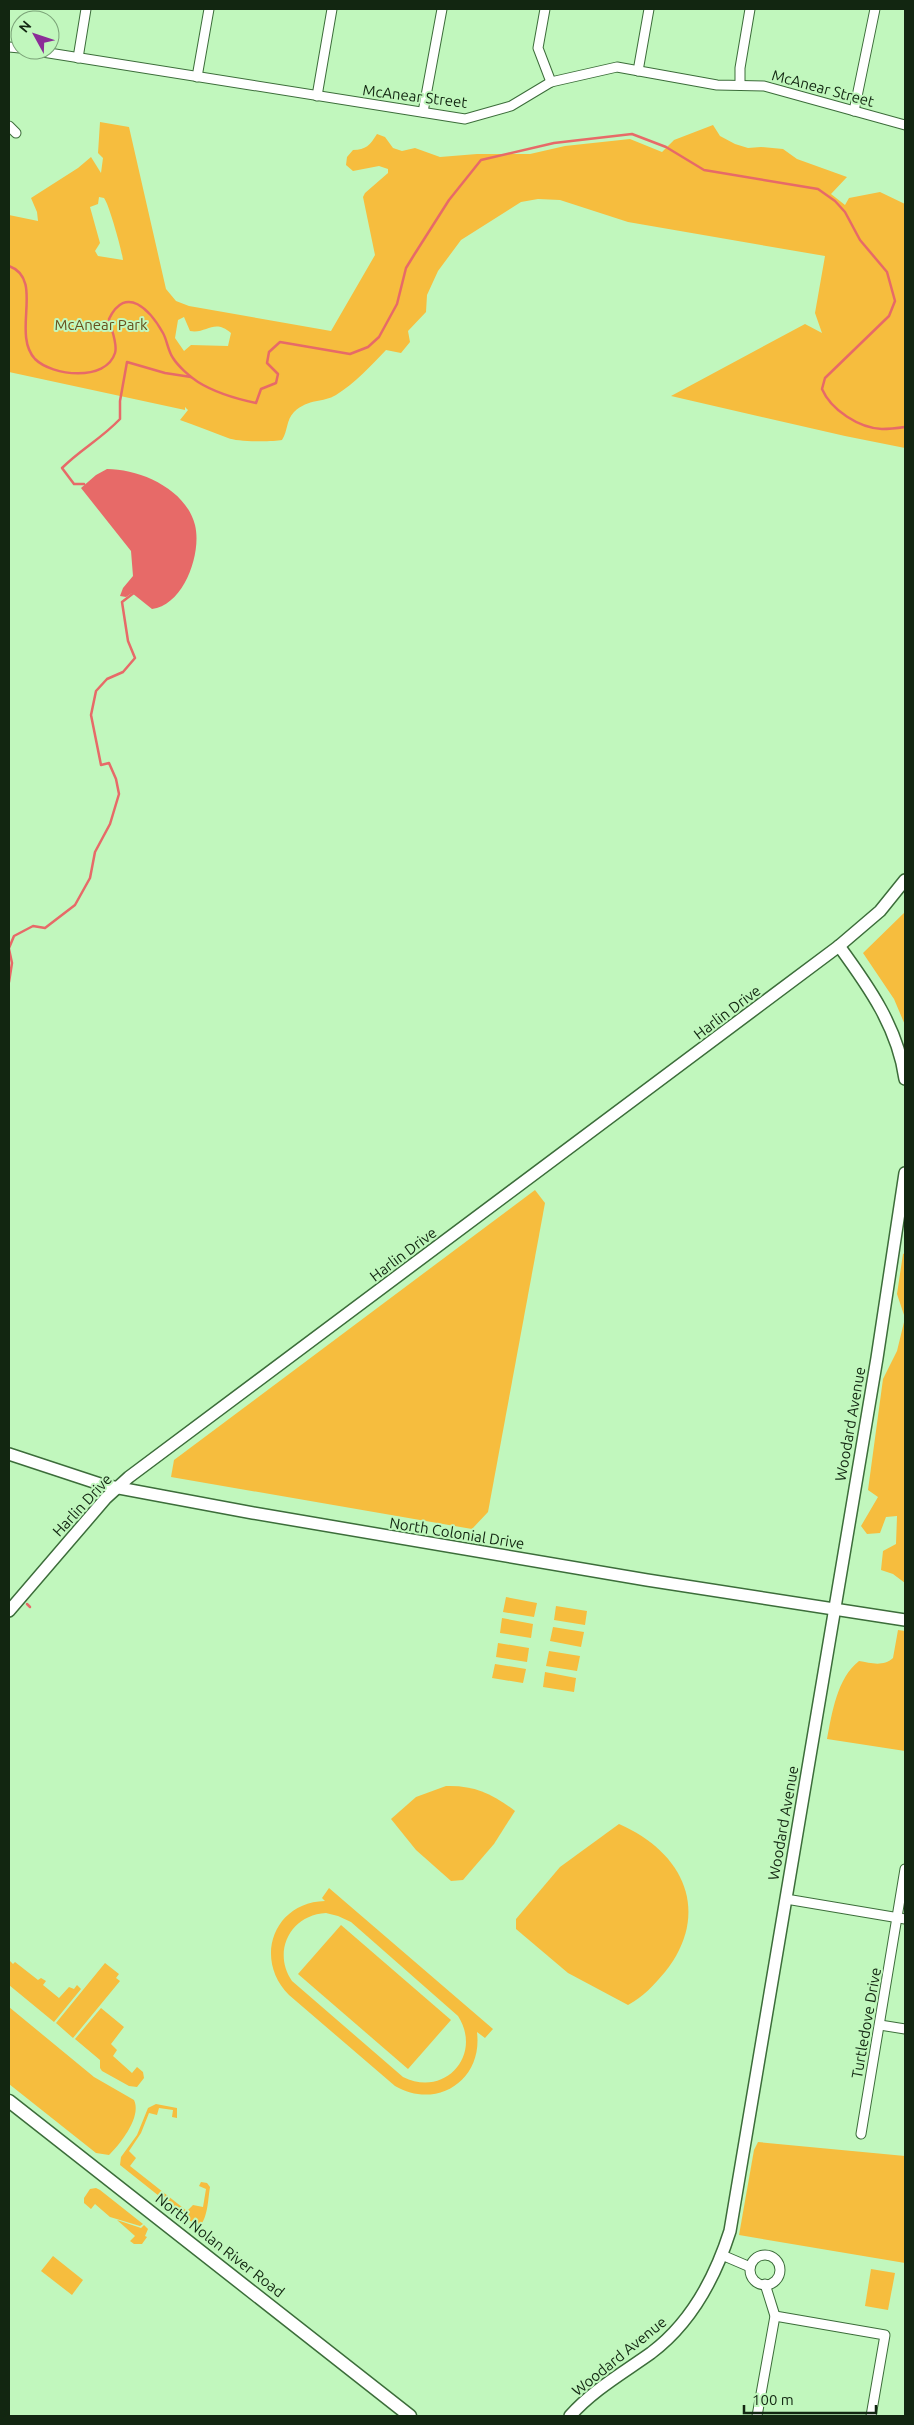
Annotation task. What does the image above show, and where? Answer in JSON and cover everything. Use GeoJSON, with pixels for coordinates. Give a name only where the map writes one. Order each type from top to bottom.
{"type":"FeatureCollection","features":[{"type":"Feature","properties":{"kind":"main road","name":"North Nolan River Road"},"geometry":{"type":"LineString","coordinates":[[9,2101],[410,2416]]}},
{"type":"Feature","properties":{"kind":"street"},"geometry":{"type":"LineString","coordinates":[[78,58],[86,9]]}},
{"type":"Feature","properties":{"kind":"street"},"geometry":{"type":"LineString","coordinates":[[197,77],[209,9]]}},
{"type":"Feature","properties":{"kind":"street"},"geometry":{"type":"LineString","coordinates":[[317,96],[332,9]]}},
{"type":"Feature","properties":{"kind":"street"},"geometry":{"type":"LineString","coordinates":[[423,112],[442,9]]}},
{"type":"Feature","properties":{"kind":"street"},"geometry":{"type":"LineString","coordinates":[[545,9],[538,48],[551,82]]}},
{"type":"Feature","properties":{"kind":"street"},"geometry":{"type":"LineString","coordinates":[[638,71],[648,9]]}},
{"type":"Feature","properties":{"kind":"street"},"geometry":{"type":"LineString","coordinates":[[740,85],[740,68],[750,9]]}},
{"type":"Feature","properties":{"kind":"street"},"geometry":{"type":"LineString","coordinates":[[854,111],[875,9]]}},
{"type":"Feature","properties":{"kind":"street","name":"McAnear Street"},"geometry":{"type":"LineString","coordinates":[[60,55],[465,119],[511,106],[551,82],[617,67],[717,85],[754,84],[905,125]]}},
{"type":"Feature","properties":{"kind":"street"},"geometry":{"type":"LineString","coordinates":[[9,126],[16,133]]}},
{"type":"Feature","properties":{"kind":"street"},"geometry":{"type":"LineString","coordinates":[[905,880],[880,911],[839,946],[868,986],[889,1024],[901,1058],[905,1079]]}},
{"type":"Feature","properties":{"kind":"street","name":"Harlin Drive"},"geometry":{"type":"LineString","coordinates":[[9,1612],[116,1488],[839,946]]}},
{"type":"Feature","properties":{"kind":"street","name":"Woodard Avenue"},"geometry":{"type":"LineString","coordinates":[[570,2416],[603,2385],[651,2353],[676,2330],[702,2296],[722,2255],[736,2200],[905,1173]]}},
{"type":"Feature","properties":{"kind":"street","name":"North Colonial Drive"},"geometry":{"type":"LineString","coordinates":[[9,1454],[116,1488],[352,1530],[834,1610],[905,1620]]}},
{"type":"Feature","properties":{"kind":"street","name":"Turtledove Drive"},"geometry":{"type":"LineString","coordinates":[[861,2134],[901,1918],[905,1869]]}},
{"type":"Feature","properties":{"kind":"street"},"geometry":{"type":"LineString","coordinates":[[786,1899],[901,1918]]}},
{"type":"Feature","properties":{"kind":"street"},"geometry":{"type":"LineString","coordinates":[[880,2025],[905,2029]]}},
{"type":"Feature","properties":{"kind":"street"},"geometry":{"type":"LineString","coordinates":[[722,2255],[750,2267],[754,2279],[765,2284],[771,2283],[779,2276],[779,2265],[776,2260],[766,2255],[756,2258],[750,2267]]}},
{"type":"Feature","properties":{"kind":"street"},"geometry":{"type":"LineString","coordinates":[[757,2416],[775,2316],[765,2284]]}},
{"type":"Feature","properties":{"kind":"street"},"geometry":{"type":"LineString","coordinates":[[775,2316],[885,2335],[871,2416]]}},
{"type":"Feature","properties":{"kind":"green space","name":"McAnear Park"},"geometry":{"type":"Polygon","coordinates":[[[100,122],[129,127],[166,289],[176,301],[189,306],[331,331],[375,255],[363,197],[365,193],[388,173],[388,169],[379,166],[353,171],[346,165],[347,157],[353,150],[367,146],[377,134],[385,137],[393,148],[402,151],[415,148],[440,157],[477,154],[530,154],[565,146],[630,139],[662,152],[674,140],[713,125],[720,136],[735,144],[748,148],[783,149],[797,159],[847,177],[831,194],[845,205],[849,198],[880,192],[905,204],[905,448],[671,396],[805,324],[822,333],[815,313],[825,256],[628,222],[560,200],[538,199],[521,202],[461,240],[438,271],[427,295],[426,312],[408,331],[410,342],[401,353],[386,350],[356,380],[336,395],[305,405],[294,412],[282,440],[255,441],[232,439],[180,420],[188,410],[185,407],[185,410],[9,372],[9,215],[38,221],[37,212],[31,198],[78,168],[91,157],[101,173],[103,158],[98,153],[100,122]],[[99,197],[98,204],[90,207],[100,243],[95,251],[98,256],[123,260],[109,209],[104,198],[99,197]],[[184,317],[178,320],[175,338],[184,351],[191,345],[228,346],[231,333],[225,329],[215,327],[190,331],[184,317]]]}},
{"type":"Feature","properties":{"kind":"green space"},"geometry":{"type":"Polygon","coordinates":[[[905,912],[905,1025],[894,999],[863,953],[905,912]]]}},
{"type":"Feature","properties":{"kind":"green space"},"geometry":{"type":"Polygon","coordinates":[[[535,1190],[545,1203],[488,1512],[472,1529],[171,1477],[174,1460],[535,1190]]]}},
{"type":"Feature","properties":{"kind":"green space"},"geometry":{"type":"Polygon","coordinates":[[[905,1253],[905,1318],[897,1294],[903,1254],[905,1253]]]}},
{"type":"Feature","properties":{"kind":"green space"},"geometry":{"type":"Polygon","coordinates":[[[905,1318],[905,1583],[893,1574],[881,1570],[883,1551],[896,1544],[897,1516],[886,1517],[880,1533],[867,1534],[861,1526],[878,1497],[868,1490],[883,1379],[897,1351],[905,1318]]]}},
{"type":"Feature","properties":{"kind":"green space"},"geometry":{"type":"Polygon","coordinates":[[[506,1597],[537,1603],[534,1617],[503,1612],[506,1597]]]}},
{"type":"Feature","properties":{"kind":"green space"},"geometry":{"type":"Polygon","coordinates":[[[556,1606],[587,1611],[585,1625],[554,1620],[556,1606]]]}},
{"type":"Feature","properties":{"kind":"green space"},"geometry":{"type":"Polygon","coordinates":[[[502,1618],[533,1624],[531,1638],[500,1633],[502,1618]]]}},
{"type":"Feature","properties":{"kind":"green space"},"geometry":{"type":"Polygon","coordinates":[[[553,1627],[584,1632],[581,1647],[550,1641],[553,1627]]]}},
{"type":"Feature","properties":{"kind":"green space"},"geometry":{"type":"Polygon","coordinates":[[[898,1630],[905,1631],[905,1751],[827,1739],[837,1697],[845,1677],[859,1661],[885,1663],[893,1658],[898,1630]]]}},
{"type":"Feature","properties":{"kind":"green space"},"geometry":{"type":"Polygon","coordinates":[[[498,1643],[529,1648],[527,1662],[496,1657],[498,1643]]]}},
{"type":"Feature","properties":{"kind":"green space"},"geometry":{"type":"Polygon","coordinates":[[[549,1651],[580,1656],[577,1671],[546,1666],[549,1651]]]}},
{"type":"Feature","properties":{"kind":"green space"},"geometry":{"type":"Polygon","coordinates":[[[495,1664],[526,1669],[523,1683],[492,1678],[495,1664]]]}},
{"type":"Feature","properties":{"kind":"green space"},"geometry":{"type":"Polygon","coordinates":[[[545,1672],[576,1678],[574,1692],[543,1687],[545,1672]]]}},
{"type":"Feature","properties":{"kind":"green space"},"geometry":{"type":"Polygon","coordinates":[[[446,1786],[466,1787],[483,1792],[491,1795],[515,1811],[494,1844],[463,1880],[451,1881],[416,1850],[391,1819],[416,1797],[446,1786]]]}},
{"type":"Feature","properties":{"kind":"green space"},"geometry":{"type":"Polygon","coordinates":[[[619,1824],[642,1836],[660,1851],[675,1868],[684,1886],[688,1907],[687,1928],[679,1950],[657,1982],[628,2005],[568,1973],[516,1929],[516,1919],[560,1867],[619,1824]]]}},
{"type":"Feature","properties":{"kind":"green space"},"geometry":{"type":"Polygon","coordinates":[[[329,1888],[493,2029],[485,2038],[477,2032],[477,2049],[472,2064],[465,2077],[454,2086],[441,2092],[426,2095],[411,2093],[395,2086],[289,1995],[278,1981],[272,1965],[271,1950],[274,1935],[282,1922],[293,1911],[307,1904],[325,1901],[322,1898],[329,1888]],[[326,1913],[313,1915],[303,1920],[294,1928],[284,1947],[286,1970],[292,1981],[403,2077],[418,2082],[433,2082],[445,2077],[456,2069],[463,2058],[466,2045],[465,2031],[458,2016],[351,1922],[326,1913]]]}},
{"type":"Feature","properties":{"kind":"green space"},"geometry":{"type":"Polygon","coordinates":[[[341,1925],[451,2020],[408,2069],[298,1974],[341,1925]]]}},
{"type":"Feature","properties":{"kind":"green space"},"geometry":{"type":"Polygon","coordinates":[[[9,1960],[13,1964],[15,1962],[38,1980],[41,1978],[46,1981],[43,1985],[59,1998],[69,1987],[74,1989],[77,1985],[81,1989],[54,2022],[9,1985],[9,1960]]]}},
{"type":"Feature","properties":{"kind":"green space"},"geometry":{"type":"Polygon","coordinates":[[[105,1963],[119,1974],[116,1978],[120,1981],[73,2038],[56,2023],[105,1963]]]}},
{"type":"Feature","properties":{"kind":"green space"},"geometry":{"type":"Polygon","coordinates":[[[9,2007],[94,2077],[134,2100],[136,2107],[133,2122],[119,2144],[109,2155],[96,2153],[9,2084],[9,2007]]]}},
{"type":"Feature","properties":{"kind":"green space"},"geometry":{"type":"Polygon","coordinates":[[[101,2008],[124,2027],[111,2044],[117,2050],[113,2056],[132,2073],[137,2067],[143,2072],[144,2078],[137,2087],[129,2086],[102,2071],[100,2060],[75,2039],[101,2008]]]}},
{"type":"Feature","properties":{"kind":"green space"},"geometry":{"type":"Polygon","coordinates":[[[156,2104],[177,2108],[177,2118],[172,2117],[173,2110],[159,2108],[157,2115],[149,2113],[141,2133],[129,2151],[136,2158],[130,2166],[187,2211],[193,2205],[203,2207],[206,2189],[199,2186],[201,2182],[207,2183],[210,2187],[207,2209],[204,2220],[198,2227],[120,2165],[121,2157],[137,2135],[148,2108],[156,2104]]]}},
{"type":"Feature","properties":{"kind":"green space"},"geometry":{"type":"Polygon","coordinates":[[[758,2142],[905,2156],[905,2263],[739,2235],[754,2150],[758,2142]]]}},
{"type":"Feature","properties":{"kind":"green space"},"geometry":{"type":"Polygon","coordinates":[[[96,2188],[143,2224],[140,2226],[110,2217],[95,2204],[91,2209],[84,2203],[84,2198],[90,2189],[96,2188]]]}},
{"type":"Feature","properties":{"kind":"green space"},"geometry":{"type":"Polygon","coordinates":[[[117,2220],[141,2228],[144,2225],[148,2229],[145,2236],[147,2237],[142,2244],[134,2244],[130,2241],[135,2236],[117,2220]]]}},
{"type":"Feature","properties":{"kind":"green space"},"geometry":{"type":"Polygon","coordinates":[[[53,2256],[83,2280],[72,2295],[41,2271],[53,2256]]]}},
{"type":"Feature","properties":{"kind":"green space"},"geometry":{"type":"Polygon","coordinates":[[[871,2269],[895,2273],[888,2310],[865,2306],[871,2269]]]}},
{"type":"Feature","properties":{"kind":"shaded area"},"geometry":{"type":"Polygon","coordinates":[[[107,469],[133,473],[160,483],[172,491],[190,512],[195,525],[196,536],[193,563],[182,588],[163,605],[152,609],[132,593],[126,597],[120,596],[123,588],[133,576],[131,551],[81,488],[96,475],[107,469]]]}},
{"type":"Feature","properties":{"kind":"waterway"},"geometry":{"type":"LineString","coordinates":[[9,266],[19,273],[25,282],[28,348],[35,359],[43,365],[65,372],[78,373],[101,369],[110,362],[116,349],[109,319],[123,303],[130,302],[145,309],[158,324],[173,358],[191,377],[204,386],[218,392],[256,403],[261,389],[276,383],[278,374],[267,363],[269,352],[280,342],[350,354],[368,347],[379,337],[397,304],[406,268],[449,200],[481,160],[554,143],[632,134],[666,147],[704,170],[818,189],[835,201],[845,212],[860,240],[887,272],[895,301],[889,316],[825,378],[822,389],[826,397],[839,411],[855,421],[873,428],[905,427]]}},
{"type":"Feature","properties":{"kind":"waterway"},"geometry":{"type":"LineString","coordinates":[[84,484],[74,484],[62,468],[120,419],[120,401],[127,362],[165,373],[191,377]]}},
{"type":"Feature","properties":{"kind":"waterway"},"geometry":{"type":"LineString","coordinates":[[9,948],[14,936],[33,926],[45,928],[75,905],[90,878],[95,852],[110,824],[119,794],[116,779],[109,763],[101,765],[91,715],[96,691],[107,679],[123,672],[135,658],[128,641],[122,602],[135,592]]}},
{"type":"Feature","properties":{"kind":"waterway"},"geometry":{"type":"LineString","coordinates":[[9,949],[12,963],[9,982]]}},
{"type":"Feature","properties":{"kind":"waterway"},"geometry":{"type":"LineString","coordinates":[[27,1604],[30,1607]]}}]}
